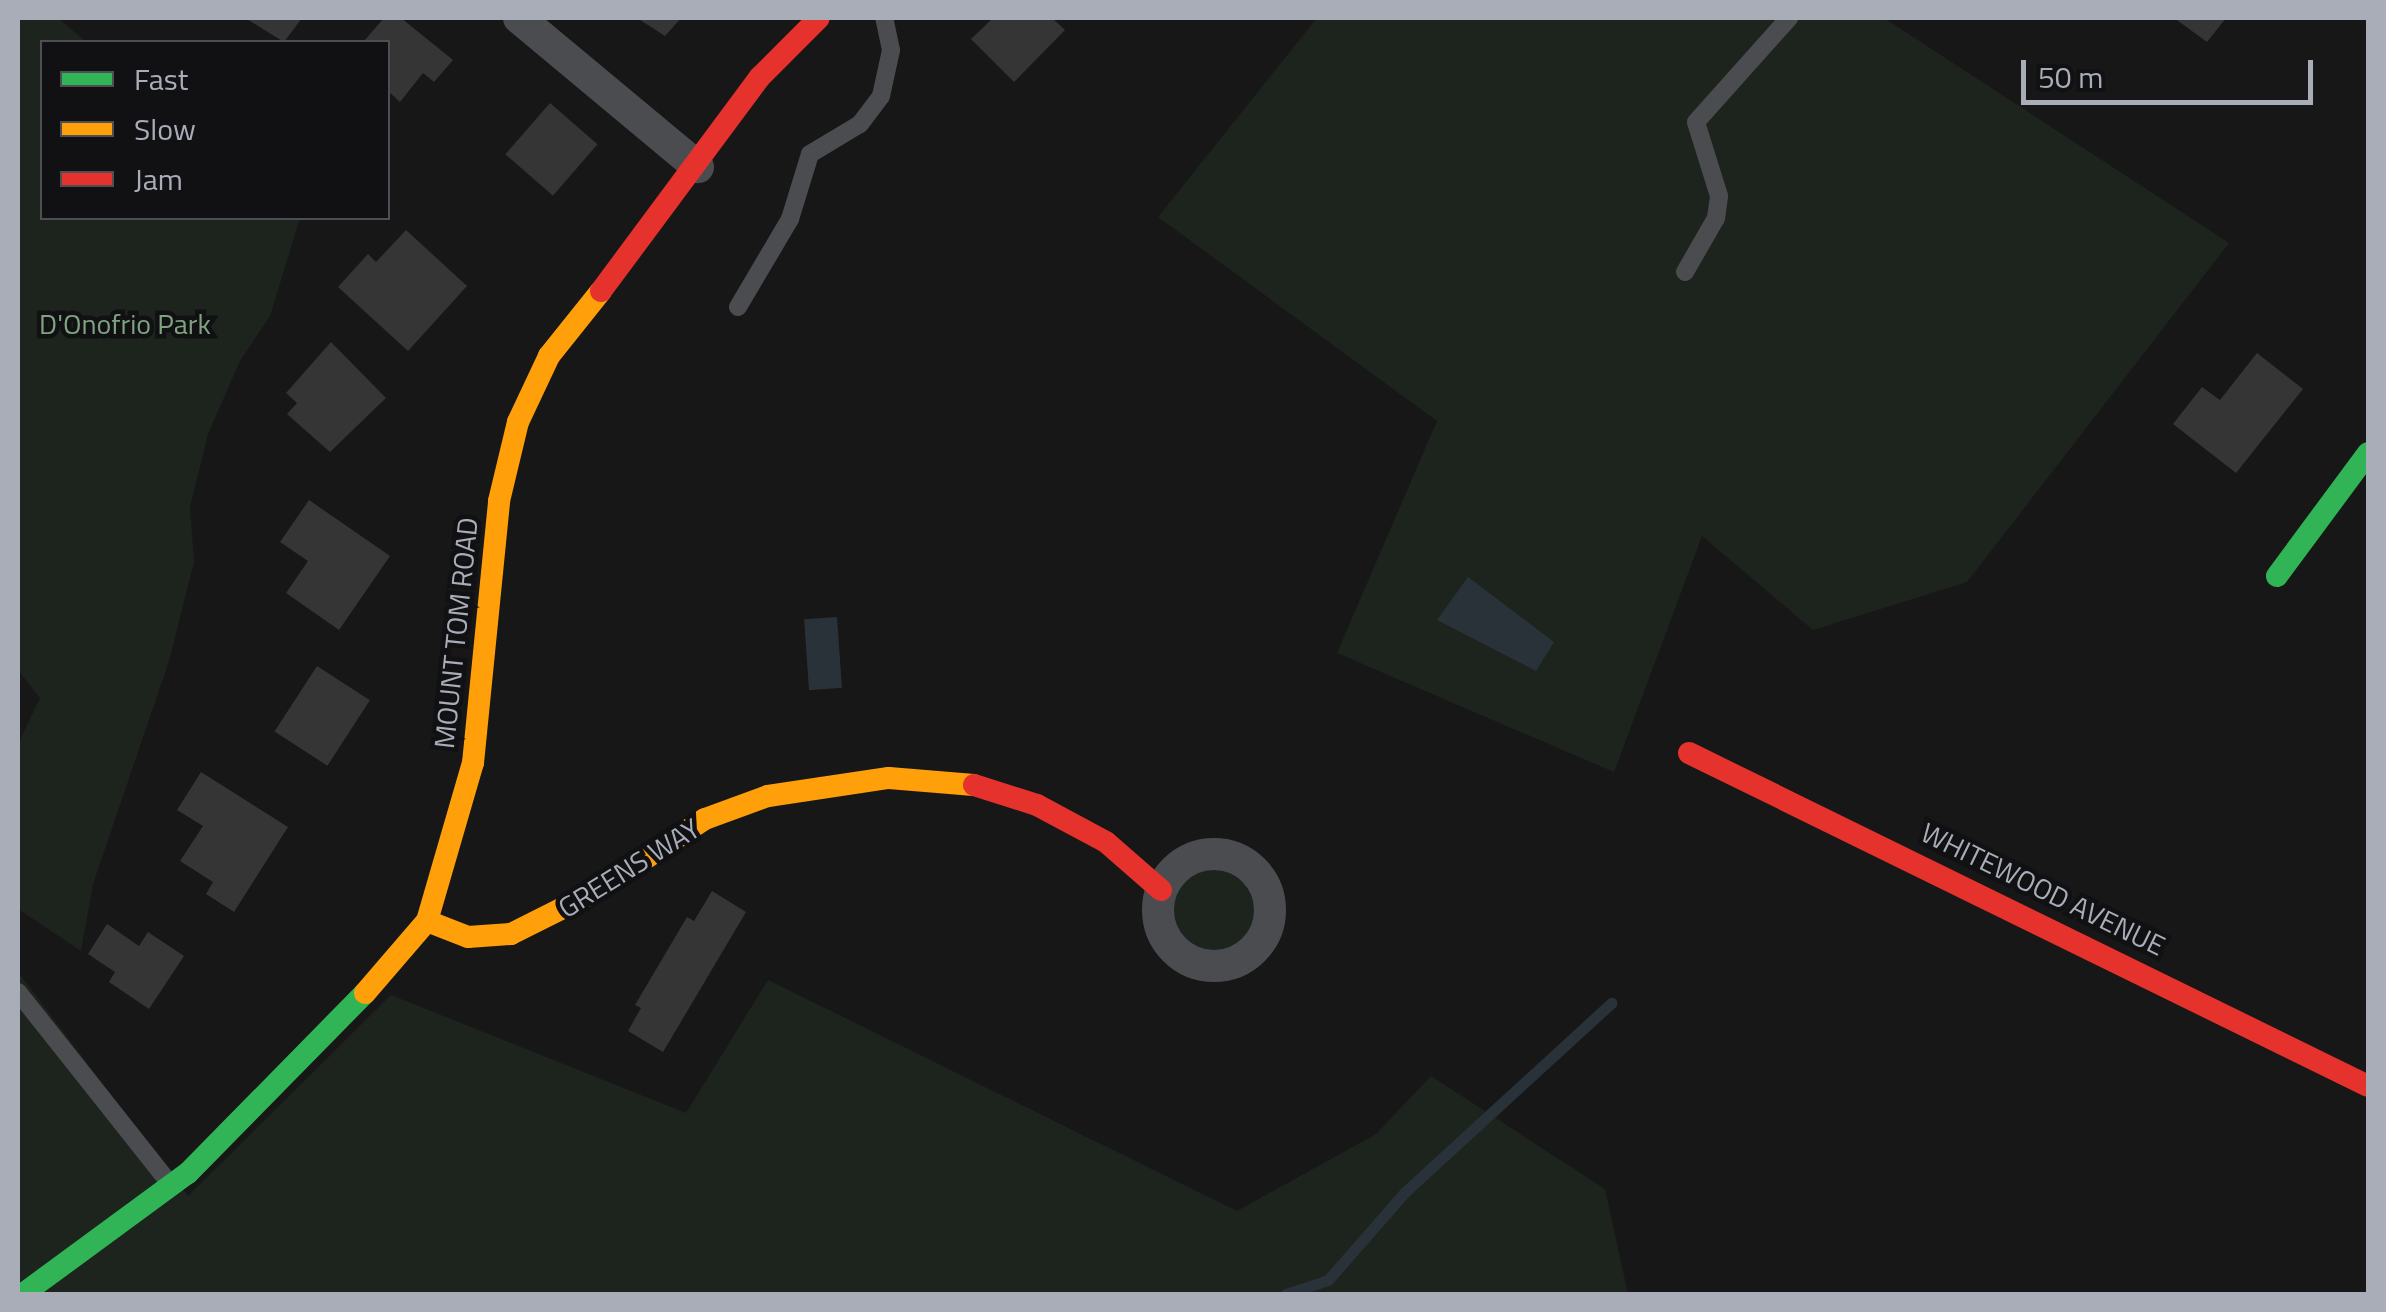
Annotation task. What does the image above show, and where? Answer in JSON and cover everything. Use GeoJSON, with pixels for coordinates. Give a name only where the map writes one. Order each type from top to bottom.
{"type":"FeatureCollection","features":[{"type":"Feature","properties":{"kind":"street"},"geometry":{"type":"LineString","coordinates":[[518,18],[698,167]]}},
{"type":"Feature","properties":{"kind":"street","name":"MOUNT TOM ROAD"},"geometry":{"type":"LineString","coordinates":[[23,1294],[171,1186],[327,1037],[427,921],[474,764],[492,621],[498,501],[518,422],[549,356],[698,167],[760,77],[820,18]]}},
{"type":"Feature","properties":{"kind":"street"},"geometry":{"type":"LineString","coordinates":[[2277,576],[2368,452]]}},
{"type":"Feature","properties":{"kind":"street","name":"WHITEWOOD AVENUE"},"geometry":{"type":"LineString","coordinates":[[1689,753],[2368,1086]]}},
{"type":"Feature","properties":{"kind":"street","name":"GREENS WAY"},"geometry":{"type":"LineString","coordinates":[[427,921],[468,937],[511,934],[595,892],[705,819],[768,796],[889,778],[971,784],[1037,805],[1106,842],[1161,890]]}},
{"type":"Feature","properties":{"kind":"lane"},"geometry":{"type":"LineString","coordinates":[[738,308],[790,219],[810,154],[860,124],[881,96],[891,50],[884,18]]}},
{"type":"Feature","properties":{"kind":"lane"},"geometry":{"type":"LineString","coordinates":[[1685,272],[1716,218],[1720,196],[1696,122],[1789,18]]}},
{"type":"Feature","properties":{"kind":"lane"},"geometry":{"type":"LineString","coordinates":[[18,992],[171,1186]]}},
{"type":"Feature","properties":{"kind":"green space","name":"D'Onofrio Park"},"geometry":{"type":"Polygon","coordinates":[[[18,18],[58,18],[84,40],[40,40],[40,220],[299,220],[270,316],[240,361],[208,434],[190,507],[194,562],[169,661],[93,884],[81,951],[18,909],[18,744],[40,698],[18,670],[18,18]]]}},
{"type":"Feature","properties":{"kind":"green space"},"geometry":{"type":"Polygon","coordinates":[[[1317,18],[1884,18],[2229,243],[1967,582],[1813,630],[1702,536],[1614,772],[1337,653],[1437,421],[1158,217],[1317,18]]]}},
{"type":"Feature","properties":{"kind":"green space"},"geometry":{"type":"Polygon","coordinates":[[[1211,862],[1230,865],[1245,876],[1256,891],[1256,929],[1245,944],[1230,955],[1211,958],[1192,955],[1177,944],[1166,929],[1163,910],[1166,891],[1177,876],[1192,865],[1211,862]]]}},
{"type":"Feature","properties":{"kind":"green space"},"geometry":{"type":"Polygon","coordinates":[[[18,972],[188,1196],[391,995],[686,1113],[768,980],[1237,1211],[1376,1134],[1431,1076],[1605,1189],[1628,1294],[18,1294],[18,972]]]}},
{"type":"Feature","properties":{"kind":"shaded area"},"geometry":{"type":"Polygon","coordinates":[[[1468,577],[1554,642],[1536,671],[1437,620],[1468,577]]]}},
{"type":"Feature","properties":{"kind":"shaded area"},"geometry":{"type":"Polygon","coordinates":[[[837,617],[842,688],[809,690],[804,619],[837,617]]]}},
{"type":"Feature","properties":{"kind":"building"},"geometry":{"type":"Polygon","coordinates":[[[245,18],[302,18],[286,40],[245,18]]]}},
{"type":"Feature","properties":{"kind":"building"},"geometry":{"type":"Polygon","coordinates":[[[384,18],[401,18],[453,60],[434,82],[423,73],[400,102],[390,93],[390,40],[365,40],[384,18]]]}},
{"type":"Feature","properties":{"kind":"building"},"geometry":{"type":"Polygon","coordinates":[[[637,18],[681,18],[665,36],[637,18]]]}},
{"type":"Feature","properties":{"kind":"building"},"geometry":{"type":"Polygon","coordinates":[[[993,18],[1052,18],[1065,30],[1014,82],[971,39],[993,18]]]}},
{"type":"Feature","properties":{"kind":"building"},"geometry":{"type":"Polygon","coordinates":[[[2174,18],[2226,18],[2207,42],[2174,18]]]}},
{"type":"Feature","properties":{"kind":"building"},"geometry":{"type":"Polygon","coordinates":[[[550,103],[598,144],[553,196],[505,154],[550,103]]]}},
{"type":"Feature","properties":{"kind":"building"},"geometry":{"type":"Polygon","coordinates":[[[406,230],[467,286],[408,351],[338,287],[368,254],[376,262],[406,230]]]}},
{"type":"Feature","properties":{"kind":"building"},"geometry":{"type":"Polygon","coordinates":[[[331,342],[386,398],[330,452],[287,414],[297,403],[286,393],[331,342]]]}},
{"type":"Feature","properties":{"kind":"building"},"geometry":{"type":"Polygon","coordinates":[[[2257,353],[2303,389],[2236,473],[2173,424],[2202,387],[2220,400],[2257,353]]]}},
{"type":"Feature","properties":{"kind":"building"},"geometry":{"type":"Polygon","coordinates":[[[309,500],[390,556],[339,630],[286,593],[308,561],[280,542],[309,500]]]}},
{"type":"Feature","properties":{"kind":"building"},"geometry":{"type":"Polygon","coordinates":[[[317,666],[370,700],[327,766],[275,731],[317,666]]]}},
{"type":"Feature","properties":{"kind":"building"},"geometry":{"type":"Polygon","coordinates":[[[201,772],[288,827],[234,912],[206,894],[213,882],[180,861],[203,826],[177,810],[201,772]]]}},
{"type":"Feature","properties":{"kind":"building"},"geometry":{"type":"Polygon","coordinates":[[[712,891],[746,912],[663,1052],[628,1031],[641,1008],[635,1005],[687,917],[694,921],[712,891]]]}},
{"type":"Feature","properties":{"kind":"building"},"geometry":{"type":"Polygon","coordinates":[[[107,924],[139,946],[148,932],[184,956],[149,1009],[109,982],[115,972],[88,954],[107,924]]]}},
{"type":"Feature","properties":{"kind":"waterway"},"geometry":{"type":"LineString","coordinates":[[1286,1294],[1328,1280],[1405,1192],[1611,1003]]}},
{"type":"Feature","properties":{"kind":"traffic: fast"},"geometry":{"type":"LineString","coordinates":[[2277,576],[2368,453]]}},
{"type":"Feature","properties":{"kind":"traffic: fast"},"geometry":{"type":"LineString","coordinates":[[23,1294],[188,1173],[365,993]]}},
{"type":"Feature","properties":{"kind":"traffic: slow"},"geometry":{"type":"LineString","coordinates":[[365,993],[427,921],[473,763],[499,501],[518,422],[549,356],[601,291]]}},
{"type":"Feature","properties":{"kind":"traffic: slow"},"geometry":{"type":"LineString","coordinates":[[427,921],[468,937],[511,934],[595,892],[705,819],[768,796],[889,778],[974,785]]}},
{"type":"Feature","properties":{"kind":"traffic: jam"},"geometry":{"type":"LineString","coordinates":[[601,291],[760,77],[819,18]]}},
{"type":"Feature","properties":{"kind":"traffic: jam"},"geometry":{"type":"LineString","coordinates":[[1689,753],[2368,1086]]}},
{"type":"Feature","properties":{"kind":"traffic: jam"},"geometry":{"type":"LineString","coordinates":[[974,785],[1037,805],[1106,842],[1161,890]]}}]}
